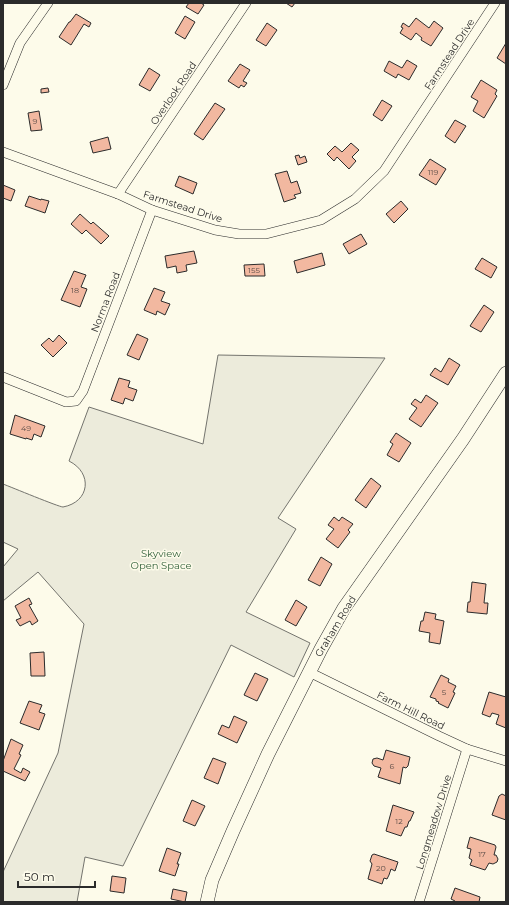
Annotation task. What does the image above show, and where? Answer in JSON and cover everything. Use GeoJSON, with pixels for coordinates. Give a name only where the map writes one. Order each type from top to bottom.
{"type":"FeatureCollection","features":[{"type":"Feature","properties":{"kind":"street"},"geometry":{"type":"LineString","coordinates":[[3,85],[20,43],[48,3]]}},
{"type":"Feature","properties":{"kind":"street","name":"Overlook Road"},"geometry":{"type":"LineString","coordinates":[[118,194],[246,3]]}},
{"type":"Feature","properties":{"kind":"street","name":"Farmstead Drive"},"geometry":{"type":"LineString","coordinates":[[3,152],[118,194],[152,210],[215,230],[239,234],[266,234],[321,220],[356,199],[384,171],[495,3]]}},
{"type":"Feature","properties":{"kind":"street","name":"Norma Road"},"geometry":{"type":"LineString","coordinates":[[3,377],[66,402],[76,401],[83,391],[152,210]]}},
{"type":"Feature","properties":{"kind":"street","name":"Graham Road"},"geometry":{"type":"LineString","coordinates":[[207,902],[212,880],[268,754],[309,672],[344,608],[463,439],[506,373]]}},
{"type":"Feature","properties":{"kind":"street","name":"Farm Hill Road"},"geometry":{"type":"LineString","coordinates":[[309,672],[467,749],[506,761]]}},
{"type":"Feature","properties":{"kind":"street","name":"Longmeadow Drive"},"geometry":{"type":"LineString","coordinates":[[419,902],[467,749]]}},
{"type":"Feature","properties":{"kind":"green space","name":"Skyview Open Space"},"geometry":{"type":"Polygon","coordinates":[[[218,355],[385,358],[278,518],[296,529],[246,612],[310,643],[294,677],[231,645],[123,866],[85,857],[77,902],[3,902],[3,872],[58,753],[84,624],[38,572],[3,601],[3,567],[18,549],[3,542],[3,484],[63,507],[72,504],[79,499],[85,487],[85,480],[77,466],[69,461],[89,407],[203,444],[218,355]]]}},
{"type":"Feature","properties":{"kind":"building"},"geometry":{"type":"Polygon","coordinates":[[[189,3],[201,3],[204,5],[198,14],[186,7],[189,3]]]}},
{"type":"Feature","properties":{"kind":"building"},"geometry":{"type":"Polygon","coordinates":[[[286,3],[295,3],[292,7],[286,3]]]}},
{"type":"Feature","properties":{"kind":"building"},"geometry":{"type":"Polygon","coordinates":[[[76,14],[91,23],[89,27],[84,24],[71,45],[59,37],[76,14]]]}},
{"type":"Feature","properties":{"kind":"building"},"geometry":{"type":"Polygon","coordinates":[[[185,16],[195,22],[185,39],[175,33],[185,16]]]}},
{"type":"Feature","properties":{"kind":"building"},"geometry":{"type":"Polygon","coordinates":[[[416,18],[429,28],[434,21],[443,28],[431,46],[421,40],[422,38],[416,33],[411,40],[400,33],[403,28],[401,27],[403,23],[409,27],[416,18]]]}},
{"type":"Feature","properties":{"kind":"building"},"geometry":{"type":"Polygon","coordinates":[[[267,23],[277,30],[266,46],[256,40],[267,23]]]}},
{"type":"Feature","properties":{"kind":"building"},"geometry":{"type":"Polygon","coordinates":[[[506,43],[506,64],[497,58],[506,43]]]}},
{"type":"Feature","properties":{"kind":"building"},"geometry":{"type":"Polygon","coordinates":[[[407,60],[417,66],[409,80],[398,74],[396,78],[384,71],[389,61],[402,68],[407,60]]]}},
{"type":"Feature","properties":{"kind":"building"},"geometry":{"type":"Polygon","coordinates":[[[240,64],[250,70],[243,81],[247,83],[244,87],[241,85],[239,88],[228,81],[240,64]]]}},
{"type":"Feature","properties":{"kind":"building"},"geometry":{"type":"Polygon","coordinates":[[[149,68],[160,75],[150,91],[139,85],[149,68]]]}},
{"type":"Feature","properties":{"kind":"building"},"geometry":{"type":"Polygon","coordinates":[[[481,80],[497,90],[495,94],[497,96],[484,118],[473,111],[478,101],[471,97],[481,80]]]}},
{"type":"Feature","properties":{"kind":"building"},"geometry":{"type":"Polygon","coordinates":[[[48,88],[49,92],[41,93],[41,89],[48,88]]]}},
{"type":"Feature","properties":{"kind":"building"},"geometry":{"type":"Polygon","coordinates":[[[382,100],[392,106],[382,121],[373,115],[382,100]]]}},
{"type":"Feature","properties":{"kind":"building"},"geometry":{"type":"Polygon","coordinates":[[[215,103],[225,109],[203,140],[194,134],[215,103]]]}},
{"type":"Feature","properties":{"kind":"building"},"geometry":{"type":"Polygon","coordinates":[[[39,111],[42,130],[31,131],[28,113],[39,111]]]}},
{"type":"Feature","properties":{"kind":"building"},"geometry":{"type":"Polygon","coordinates":[[[455,120],[466,126],[455,143],[445,136],[455,120]]]}},
{"type":"Feature","properties":{"kind":"building"},"geometry":{"type":"Polygon","coordinates":[[[108,137],[111,149],[93,153],[90,142],[108,137]]]}},
{"type":"Feature","properties":{"kind":"building"},"geometry":{"type":"Polygon","coordinates":[[[351,143],[359,150],[352,157],[356,161],[349,169],[337,157],[334,161],[327,154],[335,146],[342,152],[351,143]]]}},
{"type":"Feature","properties":{"kind":"building"},"geometry":{"type":"Polygon","coordinates":[[[299,155],[300,158],[305,156],[307,162],[298,165],[295,156],[299,155]]]}},
{"type":"Feature","properties":{"kind":"building"},"geometry":{"type":"Polygon","coordinates":[[[430,159],[446,169],[436,185],[419,175],[430,159]]]}},
{"type":"Feature","properties":{"kind":"building"},"geometry":{"type":"Polygon","coordinates":[[[287,171],[291,183],[297,181],[301,193],[294,195],[296,198],[284,202],[275,174],[287,171]]]}},
{"type":"Feature","properties":{"kind":"building"},"geometry":{"type":"Polygon","coordinates":[[[179,176],[197,183],[193,194],[175,186],[179,176]]]}},
{"type":"Feature","properties":{"kind":"building"},"geometry":{"type":"Polygon","coordinates":[[[3,185],[15,190],[11,201],[3,198],[3,185]]]}},
{"type":"Feature","properties":{"kind":"building"},"geometry":{"type":"Polygon","coordinates":[[[29,196],[49,201],[45,213],[25,206],[29,196]]]}},
{"type":"Feature","properties":{"kind":"building"},"geometry":{"type":"Polygon","coordinates":[[[401,201],[408,209],[394,223],[386,214],[401,201]]]}},
{"type":"Feature","properties":{"kind":"building"},"geometry":{"type":"Polygon","coordinates":[[[80,214],[91,224],[93,222],[109,236],[101,244],[86,230],[82,234],[71,224],[80,214]]]}},
{"type":"Feature","properties":{"kind":"building"},"geometry":{"type":"Polygon","coordinates":[[[361,234],[367,244],[349,254],[343,244],[361,234]]]}},
{"type":"Feature","properties":{"kind":"building"},"geometry":{"type":"Polygon","coordinates":[[[194,251],[197,263],[186,265],[187,271],[177,273],[176,266],[167,268],[165,256],[194,251]]]}},
{"type":"Feature","properties":{"kind":"building"},"geometry":{"type":"Polygon","coordinates":[[[322,253],[325,265],[297,273],[294,261],[322,253]]]}},
{"type":"Feature","properties":{"kind":"building"},"geometry":{"type":"Polygon","coordinates":[[[482,258],[497,267],[491,278],[475,269],[482,258]]]}},
{"type":"Feature","properties":{"kind":"building"},"geometry":{"type":"Polygon","coordinates":[[[264,264],[265,276],[245,276],[244,265],[264,264]]]}},
{"type":"Feature","properties":{"kind":"building"},"geometry":{"type":"Polygon","coordinates":[[[74,271],[86,275],[81,287],[87,289],[80,307],[61,300],[74,271]]]}},
{"type":"Feature","properties":{"kind":"building"},"geometry":{"type":"Polygon","coordinates":[[[154,288],[165,292],[161,301],[170,304],[165,315],[157,311],[156,315],[144,310],[154,288]]]}},
{"type":"Feature","properties":{"kind":"building"},"geometry":{"type":"Polygon","coordinates":[[[484,305],[494,312],[481,332],[470,326],[484,305]]]}},
{"type":"Feature","properties":{"kind":"building"},"geometry":{"type":"Polygon","coordinates":[[[137,334],[148,339],[139,360],[127,355],[137,334]]]}},
{"type":"Feature","properties":{"kind":"building"},"geometry":{"type":"Polygon","coordinates":[[[59,335],[67,343],[53,357],[41,345],[49,338],[53,342],[59,335]]]}},
{"type":"Feature","properties":{"kind":"building"},"geometry":{"type":"Polygon","coordinates":[[[449,358],[460,365],[448,385],[430,375],[435,368],[441,372],[449,358]]]}},
{"type":"Feature","properties":{"kind":"building"},"geometry":{"type":"Polygon","coordinates":[[[119,378],[130,381],[128,387],[137,390],[133,401],[125,398],[123,404],[111,400],[119,378]]]}},
{"type":"Feature","properties":{"kind":"building"},"geometry":{"type":"Polygon","coordinates":[[[426,395],[438,403],[421,427],[409,419],[417,408],[411,404],[415,399],[421,403],[426,395]]]}},
{"type":"Feature","properties":{"kind":"building"},"geometry":{"type":"Polygon","coordinates":[[[15,415],[45,426],[41,437],[34,434],[32,440],[10,434],[15,415]]]}},
{"type":"Feature","properties":{"kind":"building"},"geometry":{"type":"Polygon","coordinates":[[[396,433],[411,443],[399,462],[387,455],[393,444],[390,442],[396,433]]]}},
{"type":"Feature","properties":{"kind":"building"},"geometry":{"type":"Polygon","coordinates":[[[371,478],[381,486],[366,508],[355,500],[371,478]]]}},
{"type":"Feature","properties":{"kind":"building"},"geometry":{"type":"Polygon","coordinates":[[[334,517],[339,521],[342,517],[353,524],[348,530],[350,532],[338,548],[326,539],[334,529],[328,525],[334,517]]]}},
{"type":"Feature","properties":{"kind":"building"},"geometry":{"type":"Polygon","coordinates":[[[321,557],[332,564],[320,586],[308,580],[321,557]]]}},
{"type":"Feature","properties":{"kind":"building"},"geometry":{"type":"Polygon","coordinates":[[[472,582],[486,584],[484,603],[488,603],[487,614],[467,612],[468,602],[470,602],[472,582]]]}},
{"type":"Feature","properties":{"kind":"building"},"geometry":{"type":"Polygon","coordinates":[[[29,598],[32,604],[29,605],[38,621],[32,625],[30,621],[20,626],[16,620],[21,618],[15,606],[29,598]]]}},
{"type":"Feature","properties":{"kind":"building"},"geometry":{"type":"Polygon","coordinates":[[[296,600],[307,607],[296,626],[285,620],[296,600]]]}},
{"type":"Feature","properties":{"kind":"building"},"geometry":{"type":"Polygon","coordinates":[[[425,612],[436,614],[435,619],[444,621],[440,644],[429,642],[430,633],[419,631],[425,612]]]}},
{"type":"Feature","properties":{"kind":"building"},"geometry":{"type":"Polygon","coordinates":[[[44,652],[45,676],[31,676],[30,653],[44,652]]]}},
{"type":"Feature","properties":{"kind":"building"},"geometry":{"type":"Polygon","coordinates":[[[255,673],[268,679],[257,701],[244,695],[255,673]]]}},
{"type":"Feature","properties":{"kind":"building"},"geometry":{"type":"Polygon","coordinates":[[[441,675],[449,679],[448,682],[456,686],[453,692],[455,693],[448,708],[438,703],[439,702],[436,701],[436,699],[430,697],[441,675]]]}},
{"type":"Feature","properties":{"kind":"building"},"geometry":{"type":"Polygon","coordinates":[[[489,692],[506,697],[506,728],[496,724],[499,715],[492,713],[490,717],[482,714],[489,692]]]}},
{"type":"Feature","properties":{"kind":"building"},"geometry":{"type":"Polygon","coordinates":[[[29,701],[42,705],[39,712],[45,714],[39,730],[20,723],[29,701]]]}},
{"type":"Feature","properties":{"kind":"building"},"geometry":{"type":"Polygon","coordinates":[[[234,716],[247,722],[237,743],[218,734],[222,725],[229,728],[234,716]]]}},
{"type":"Feature","properties":{"kind":"building"},"geometry":{"type":"Polygon","coordinates":[[[11,739],[23,745],[19,754],[21,755],[14,769],[21,773],[23,768],[30,772],[25,781],[3,771],[3,761],[11,739]]]}},
{"type":"Feature","properties":{"kind":"building"},"geometry":{"type":"Polygon","coordinates":[[[386,750],[410,757],[408,766],[406,768],[403,767],[400,784],[378,777],[381,768],[374,766],[372,763],[373,759],[377,758],[383,760],[386,750]]]}},
{"type":"Feature","properties":{"kind":"building"},"geometry":{"type":"Polygon","coordinates":[[[213,758],[226,763],[218,784],[204,778],[213,758]]]}},
{"type":"Feature","properties":{"kind":"building"},"geometry":{"type":"Polygon","coordinates":[[[502,794],[506,796],[506,820],[492,815],[499,796],[502,794]]]}},
{"type":"Feature","properties":{"kind":"building"},"geometry":{"type":"Polygon","coordinates":[[[192,800],[205,806],[195,826],[183,821],[192,800]]]}},
{"type":"Feature","properties":{"kind":"building"},"geometry":{"type":"Polygon","coordinates":[[[393,805],[414,812],[401,836],[386,831],[393,805]]]}},
{"type":"Feature","properties":{"kind":"building"},"geometry":{"type":"Polygon","coordinates":[[[470,837],[495,845],[494,855],[496,855],[498,859],[497,862],[493,864],[489,863],[485,870],[470,865],[472,860],[469,858],[471,849],[467,848],[470,837]]]}},
{"type":"Feature","properties":{"kind":"building"},"geometry":{"type":"Polygon","coordinates":[[[167,848],[181,853],[175,876],[159,871],[167,848]]]}},
{"type":"Feature","properties":{"kind":"building"},"geometry":{"type":"Polygon","coordinates":[[[374,854],[398,862],[395,871],[391,869],[387,879],[384,878],[382,884],[368,879],[372,864],[370,861],[372,855],[374,854]]]}},
{"type":"Feature","properties":{"kind":"building"},"geometry":{"type":"Polygon","coordinates":[[[112,876],[126,878],[124,893],[110,891],[112,876]]]}},
{"type":"Feature","properties":{"kind":"building"},"geometry":{"type":"Polygon","coordinates":[[[455,888],[480,897],[479,902],[455,902],[451,899],[455,888]]]}},
{"type":"Feature","properties":{"kind":"building"},"geometry":{"type":"Polygon","coordinates":[[[173,889],[187,892],[185,902],[171,899],[173,889]]]}}]}
